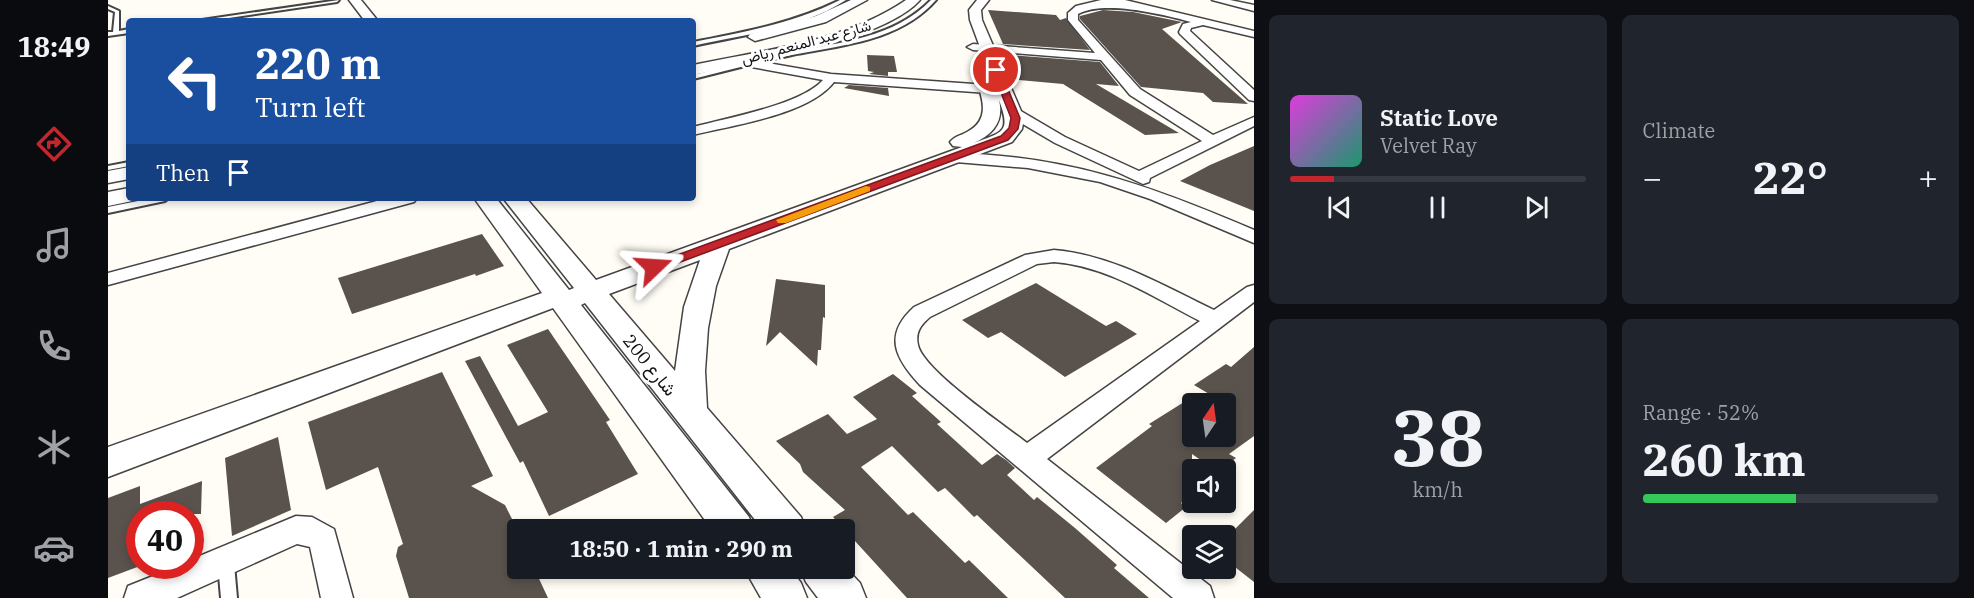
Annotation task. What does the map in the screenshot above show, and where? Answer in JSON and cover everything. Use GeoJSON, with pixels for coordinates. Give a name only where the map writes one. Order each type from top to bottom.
{"type":"FeatureCollection","features":[{"type":"Feature","properties":{"kind":"street"},"geometry":{"type":"LineString","coordinates":[[355,0],[370,18]]}},
{"type":"Feature","properties":{"kind":"street","name":"شارع عبد المنعم رياض"},"geometry":{"type":"LineString","coordinates":[[696,51],[801,25],[838,12],[861,0]]}},
{"type":"Feature","properties":{"kind":"street","name":"شارع عبد المنعم رياض"},"geometry":{"type":"LineString","coordinates":[[696,69],[873,25],[899,12],[914,0]]}},
{"type":"Feature","properties":{"kind":"street"},"geometry":{"type":"LineString","coordinates":[[108,462],[942,155],[1005,138],[1014,129],[1014,113],[980,47],[964,9],[970,0]]}},
{"type":"Feature","properties":{"kind":"street"},"geometry":{"type":"LineString","coordinates":[[569,292],[719,244],[942,155],[972,138],[988,126],[993,113],[975,10],[982,0]]}},
{"type":"Feature","properties":{"kind":"street"},"geometry":{"type":"LineString","coordinates":[[1212,141],[1140,96],[1123,80],[1075,24],[1073,16],[1079,8],[1113,0],[1254,34]]}},
{"type":"Feature","properties":{"kind":"street"},"geometry":{"type":"LineString","coordinates":[[1217,0],[1254,8]]}},
{"type":"Feature","properties":{"kind":"street"},"geometry":{"type":"LineString","coordinates":[[337,1],[347,14]]}},
{"type":"Feature","properties":{"kind":"street"},"geometry":{"type":"LineString","coordinates":[[1202,22],[1187,26],[1184,32],[1254,97]]}},
{"type":"Feature","properties":{"kind":"street"},"geometry":{"type":"LineString","coordinates":[[980,47],[1104,57]]}},
{"type":"Feature","properties":{"kind":"street"},"geometry":{"type":"LineString","coordinates":[[750,64],[831,78],[988,89]]}},
{"type":"Feature","properties":{"kind":"street"},"geometry":{"type":"LineString","coordinates":[[696,130],[805,99],[823,89],[831,78]]}},
{"type":"Feature","properties":{"kind":"street"},"geometry":{"type":"LineString","coordinates":[[1014,113],[1060,140],[1139,177],[1254,225]]}},
{"type":"Feature","properties":{"kind":"street"},"geometry":{"type":"LineString","coordinates":[[1139,177],[1254,121]]}},
{"type":"Feature","properties":{"kind":"street"},"geometry":{"type":"LineString","coordinates":[[942,155],[1019,162],[1100,178],[1157,196],[1254,237]]}},
{"type":"Feature","properties":{"kind":"street"},"geometry":{"type":"LineString","coordinates":[[108,177],[126,174]]}},
{"type":"Feature","properties":{"kind":"street"},"geometry":{"type":"LineString","coordinates":[[108,199],[126,196]]}},
{"type":"Feature","properties":{"kind":"street"},"geometry":{"type":"LineString","coordinates":[[108,279],[397,201]]}},
{"type":"Feature","properties":{"kind":"street","name":"شارع 200"},"geometry":{"type":"LineString","coordinates":[[488,201],[569,292],[691,416],[778,519]]}},
{"type":"Feature","properties":{"kind":"street","name":"شارع 200"},"geometry":{"type":"LineString","coordinates":[[516,201],[569,292],[727,519]]}},
{"type":"Feature","properties":{"kind":"street"},"geometry":{"type":"LineString","coordinates":[[691,416],[689,384],[692,328],[702,283],[719,244]]}},
{"type":"Feature","properties":{"kind":"street"},"geometry":{"type":"LineString","coordinates":[[1198,598],[929,379],[913,362],[908,353],[905,336],[915,317],[1032,259],[1054,256],[1079,258],[1104,266],[1216,320]]}},
{"type":"Feature","properties":{"kind":"street"},"geometry":{"type":"LineString","coordinates":[[1026,459],[1254,292]]}},
{"type":"Feature","properties":{"kind":"street"},"geometry":{"type":"LineString","coordinates":[[140,598],[296,530],[312,531],[323,539],[337,598]]}},
{"type":"Feature","properties":{"kind":"street"},"geometry":{"type":"LineString","coordinates":[[772,579],[786,598]]}},
{"type":"Feature","properties":{"kind":"street"},"geometry":{"type":"LineString","coordinates":[[829,579],[845,598]]}},
{"type":"Feature","properties":{"kind":"lane"},"geometry":{"type":"LineString","coordinates":[[696,43],[790,22],[821,12],[844,0]]}},
{"type":"Feature","properties":{"kind":"lane"},"geometry":{"type":"LineString","coordinates":[[696,76],[851,42],[896,28],[922,12],[934,0]]}},
{"type":"Feature","properties":{"kind":"lane"},"geometry":{"type":"LineString","coordinates":[[219,18],[337,1]]}},
{"type":"Feature","properties":{"kind":"lane"},"geometry":{"type":"LineString","coordinates":[[108,7],[117,11],[116,33]]}},
{"type":"Feature","properties":{"kind":"lane"},"geometry":{"type":"LineString","coordinates":[[108,34],[126,31]]}},
{"type":"Feature","properties":{"kind":"lane"},"geometry":{"type":"LineString","coordinates":[[108,168],[126,165]]}},
{"type":"Feature","properties":{"kind":"lane"},"geometry":{"type":"LineString","coordinates":[[108,210],[151,201]]}},
{"type":"Feature","properties":{"kind":"lane"},"geometry":{"type":"LineString","coordinates":[[225,561],[229,598]]}},
{"type":"Feature","properties":{"kind":"building"},"geometry":{"type":"Polygon","coordinates":[[[988,10],[1056,15],[1060,20],[1066,18],[1090,50],[1003,44],[988,10]]]}},
{"type":"Feature","properties":{"kind":"building"},"geometry":{"type":"Polygon","coordinates":[[[1103,10],[1133,12],[1182,22],[1162,29],[1248,104],[1213,102],[1203,93],[1141,87],[1080,19],[1080,16],[1103,10]]]}},
{"type":"Feature","properties":{"kind":"building"},"geometry":{"type":"Polygon","coordinates":[[[867,55],[894,56],[897,72],[888,72],[888,76],[869,74],[874,72],[868,71],[867,55]]]}},
{"type":"Feature","properties":{"kind":"building"},"geometry":{"type":"Polygon","coordinates":[[[1009,55],[1100,62],[1119,86],[1096,84],[1179,133],[1145,135],[1063,84],[1019,80],[1009,55]]]}},
{"type":"Feature","properties":{"kind":"building"},"geometry":{"type":"Polygon","coordinates":[[[849,85],[888,88],[889,96],[844,88],[849,85]]]}},
{"type":"Feature","properties":{"kind":"building"},"geometry":{"type":"Polygon","coordinates":[[[1254,146],[1254,211],[1180,181],[1210,165],[1254,146]]]}},
{"type":"Feature","properties":{"kind":"building"},"geometry":{"type":"Polygon","coordinates":[[[482,234],[504,266],[352,314],[338,278],[482,234]]]}},
{"type":"Feature","properties":{"kind":"building"},"geometry":{"type":"Polygon","coordinates":[[[776,279],[825,285],[825,318],[823,317],[821,350],[818,350],[817,366],[780,332],[766,346],[776,279]]]}},
{"type":"Feature","properties":{"kind":"building"},"geometry":{"type":"Polygon","coordinates":[[[1036,283],[1106,326],[1116,321],[1137,334],[1065,377],[1001,332],[988,338],[962,320],[1036,283]]]}},
{"type":"Feature","properties":{"kind":"building"},"geometry":{"type":"Polygon","coordinates":[[[548,329],[610,420],[606,422],[638,474],[549,516],[523,461],[520,463],[465,361],[480,356],[518,426],[548,412],[507,345],[548,329]]]}},
{"type":"Feature","properties":{"kind":"building"},"geometry":{"type":"Polygon","coordinates":[[[1254,347],[1254,436],[1229,454],[1235,459],[1199,459],[1192,454],[1192,459],[1182,459],[1182,510],[1166,523],[1096,468],[1152,426],[1149,424],[1182,403],[1182,447],[1236,447],[1236,393],[1207,393],[1194,385],[1226,364],[1231,367],[1254,347]]]}},
{"type":"Feature","properties":{"kind":"building"},"geometry":{"type":"Polygon","coordinates":[[[442,372],[493,476],[471,486],[505,505],[512,519],[507,519],[507,579],[539,579],[548,598],[409,598],[396,556],[398,547],[403,544],[378,467],[326,490],[308,422],[442,372]]]}},
{"type":"Feature","properties":{"kind":"building"},"geometry":{"type":"Polygon","coordinates":[[[893,374],[917,393],[912,396],[941,422],[937,424],[982,465],[997,454],[1006,460],[1015,468],[1007,475],[1034,500],[1037,497],[1075,528],[1117,565],[1114,568],[1149,598],[1065,598],[977,515],[974,517],[945,488],[938,492],[892,446],[861,467],[908,515],[913,512],[965,563],[969,560],[1008,598],[907,598],[855,541],[855,519],[835,519],[833,517],[845,510],[803,472],[800,464],[776,441],[828,414],[847,434],[877,419],[853,397],[893,374]]]}},
{"type":"Feature","properties":{"kind":"building"},"geometry":{"type":"Polygon","coordinates":[[[278,437],[291,510],[232,536],[225,458],[278,437]]]}},
{"type":"Feature","properties":{"kind":"building"},"geometry":{"type":"Polygon","coordinates":[[[202,481],[201,501],[148,501],[202,481]]]}},
{"type":"Feature","properties":{"kind":"building"},"geometry":{"type":"Polygon","coordinates":[[[140,486],[140,501],[126,501],[126,571],[108,578],[108,498],[140,486]]]}},
{"type":"Feature","properties":{"kind":"building"},"geometry":{"type":"Polygon","coordinates":[[[1254,510],[1254,582],[1236,568],[1236,528],[1254,510]]]}},
{"type":"Feature","properties":{"kind":"slow traffic"},"geometry":{"type":"LineString","coordinates":[[782,220],[866,189]]}},
{"type":"Feature","properties":{"kind":"route"},"geometry":{"type":"LineString","coordinates":[[654,267],[949,158],[989,146],[1005,138],[1014,129],[1015,118],[996,70]]}}]}
